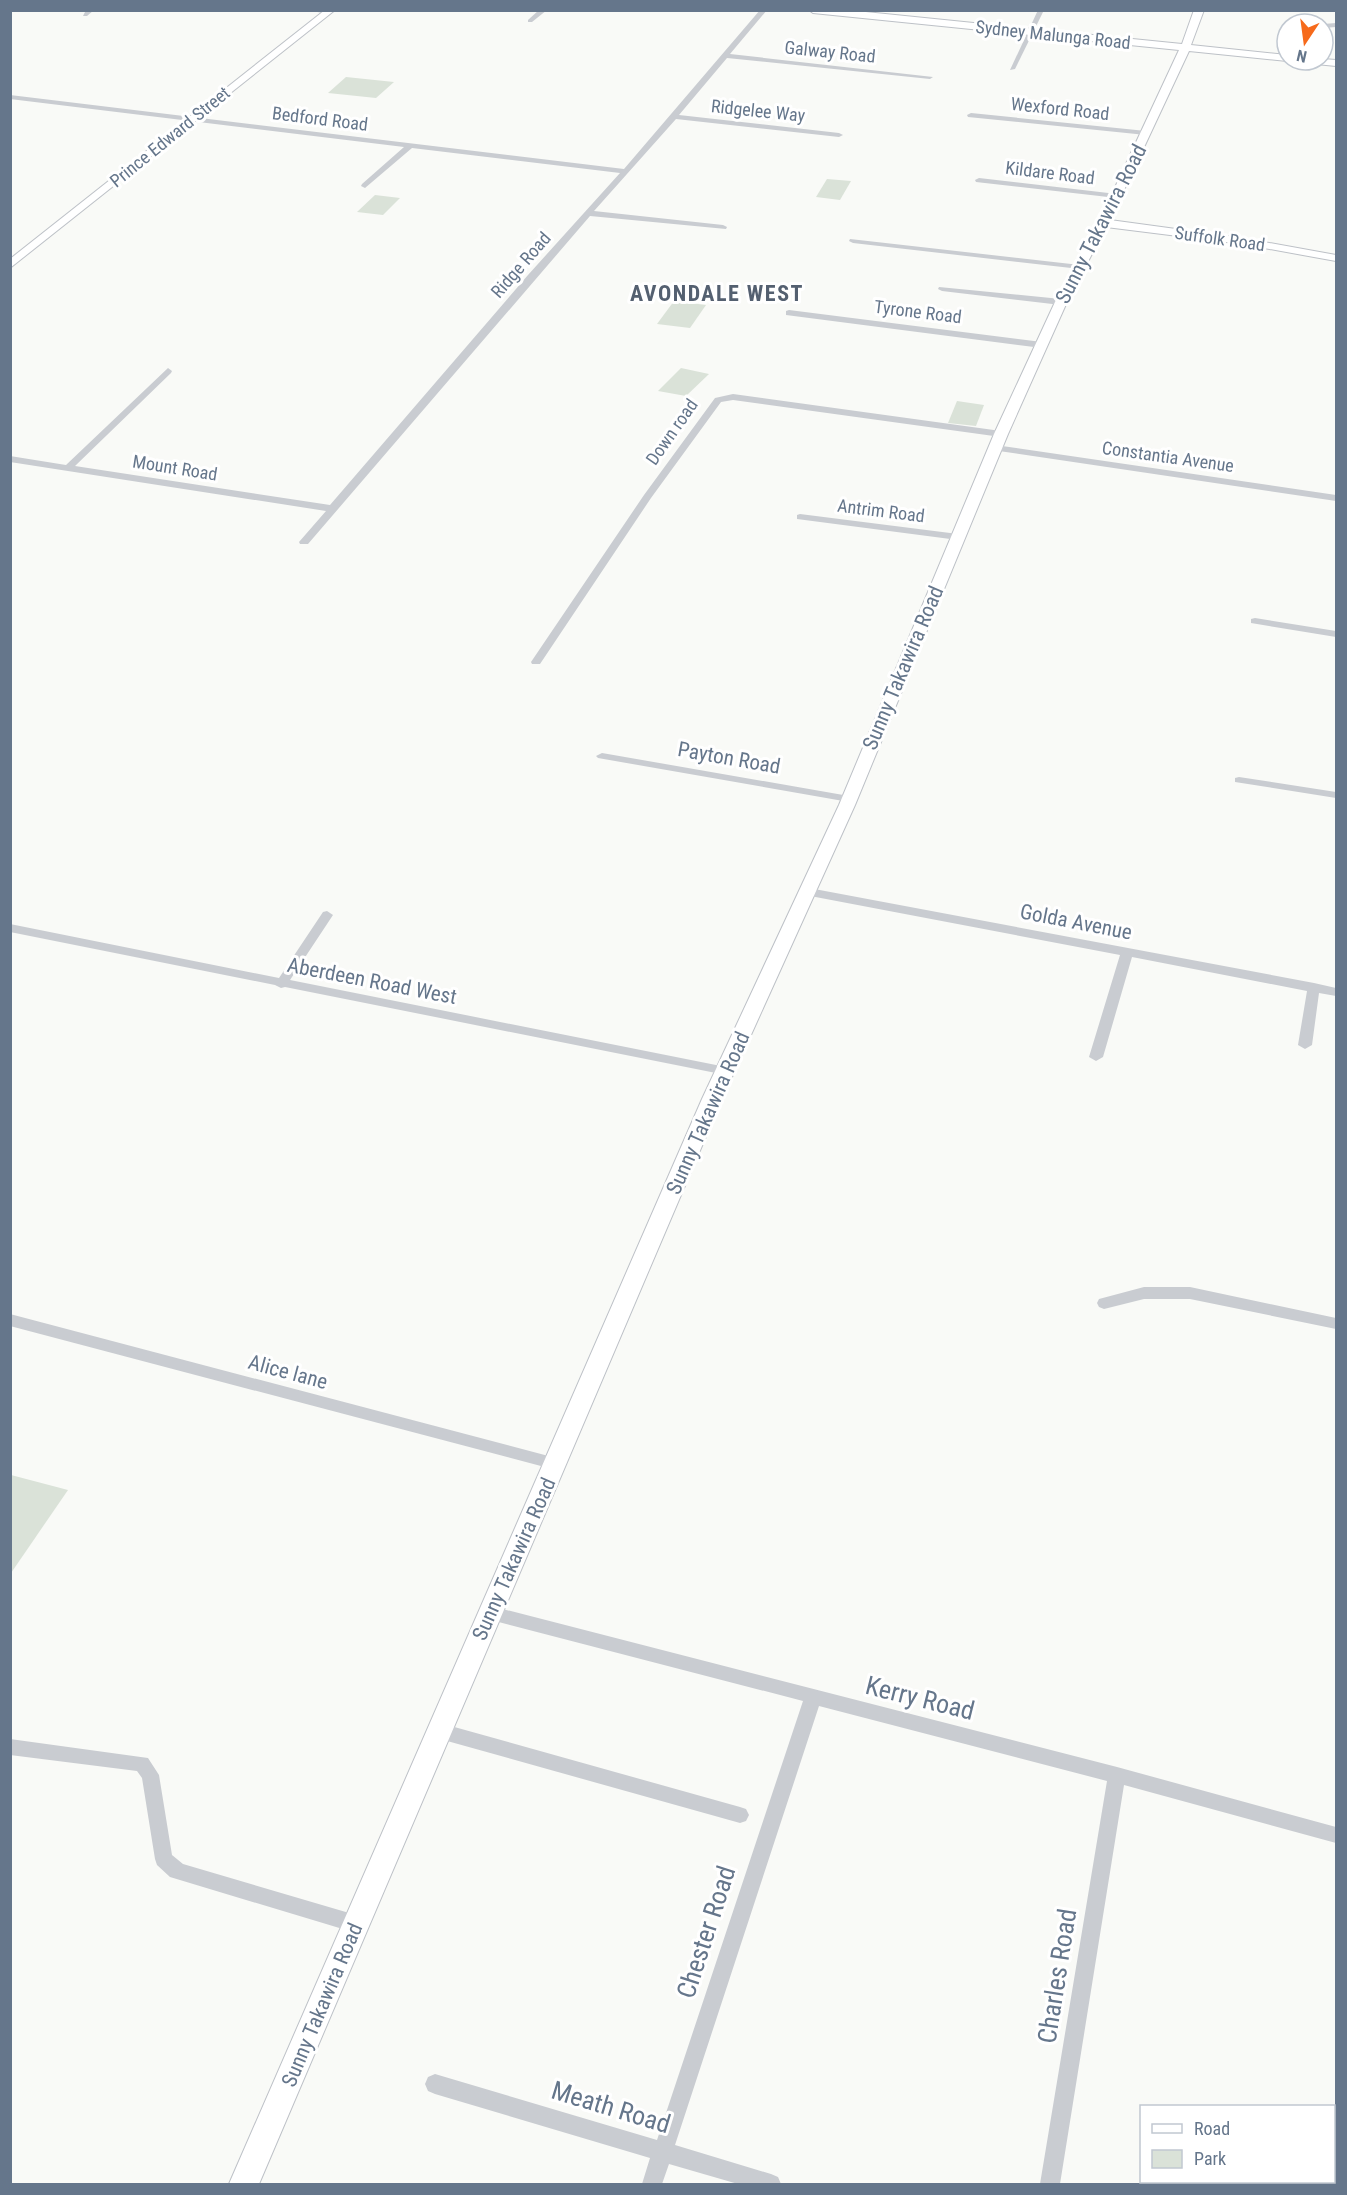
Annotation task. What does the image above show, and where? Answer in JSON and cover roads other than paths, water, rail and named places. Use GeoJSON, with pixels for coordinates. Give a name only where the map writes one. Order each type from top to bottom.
{"type":"FeatureCollection","features":[{"type":"Feature","properties":{"kind":"main road","name":"Sydney Malunga Road"},"geometry":{"type":"LineString","coordinates":[[813,10],[1233,52]]}},
{"type":"Feature","properties":{"kind":"main road","name":"Sunny Takawira Road"},"geometry":{"type":"LineString","coordinates":[[244,2184],[726,1071],[809,892],[998,441],[1061,302],[1104,224],[1185,48],[1199,10]]}},
{"type":"Feature","properties":{"kind":"main road","name":"Prince Edward Street"},"geometry":{"type":"LineString","coordinates":[[10,266],[329,11]]}},
{"type":"Feature","properties":{"kind":"main road"},"geometry":{"type":"LineString","coordinates":[[1191,34],[1202,44],[1233,52],[1275,57]]}},
{"type":"Feature","properties":{"kind":"main road","name":"Suffolk Road"},"geometry":{"type":"LineString","coordinates":[[1104,224],[1242,241],[1336,258]]}},
{"type":"Feature","properties":{"kind":"street"},"geometry":{"type":"LineString","coordinates":[[310,10],[329,11]]}},
{"type":"Feature","properties":{"kind":"street"},"geometry":{"type":"LineString","coordinates":[[530,21],[544,10]]}},
{"type":"Feature","properties":{"kind":"street","name":"Ridge Road"},"geometry":{"type":"LineString","coordinates":[[304,543],[764,10]]}},
{"type":"Feature","properties":{"kind":"street"},"geometry":{"type":"LineString","coordinates":[[1012,69],[1032,33],[1041,10]]}},
{"type":"Feature","properties":{"kind":"street","name":"Galway Road"},"geometry":{"type":"LineString","coordinates":[[726,56],[930,77]]}},
{"type":"Feature","properties":{"kind":"street","name":"Bedford Road"},"geometry":{"type":"LineString","coordinates":[[10,97],[625,171]]}},
{"type":"Feature","properties":{"kind":"street","name":"Wexford Road"},"geometry":{"type":"LineString","coordinates":[[971,115],[1146,133]]}},
{"type":"Feature","properties":{"kind":"street","name":"Ridgelee Way"},"geometry":{"type":"LineString","coordinates":[[674,117],[838,135]]}},
{"type":"Feature","properties":{"kind":"street"},"geometry":{"type":"LineString","coordinates":[[365,186],[410,145]]}},
{"type":"Feature","properties":{"kind":"street","name":"Kildare Road"},"geometry":{"type":"LineString","coordinates":[[979,180],[1117,196]]}},
{"type":"Feature","properties":{"kind":"street"},"geometry":{"type":"LineString","coordinates":[[588,213],[723,227]]}},
{"type":"Feature","properties":{"kind":"street"},"geometry":{"type":"LineString","coordinates":[[853,241],[1080,267]]}},
{"type":"Feature","properties":{"kind":"street"},"geometry":{"type":"LineString","coordinates":[[942,289],[1061,302]]}},
{"type":"Feature","properties":{"kind":"street","name":"Tyrone Road"},"geometry":{"type":"LineString","coordinates":[[789,313],[1042,345]]}},
{"type":"Feature","properties":{"kind":"street"},"geometry":{"type":"LineString","coordinates":[[68,468],[168,371]]}},
{"type":"Feature","properties":{"kind":"street","name":"Down road"},"geometry":{"type":"LineString","coordinates":[[536,662],[647,497],[718,400],[733,397],[998,441]]}},
{"type":"Feature","properties":{"kind":"street","name":"Constantia Avenue"},"geometry":{"type":"LineString","coordinates":[[998,441],[1336,498]]}},
{"type":"Feature","properties":{"kind":"street","name":"Mount Road"},"geometry":{"type":"LineString","coordinates":[[10,459],[334,509]]}},
{"type":"Feature","properties":{"kind":"street","name":"Antrim Road"},"geometry":{"type":"LineString","coordinates":[[800,517],[958,537]]}},
{"type":"Feature","properties":{"kind":"street"},"geometry":{"type":"LineString","coordinates":[[1256,621],[1336,634]]}},
{"type":"Feature","properties":{"kind":"street","name":"Payton Road"},"geometry":{"type":"LineString","coordinates":[[602,756],[849,799]]}},
{"type":"Feature","properties":{"kind":"street"},"geometry":{"type":"LineString","coordinates":[[1239,780],[1336,795]]}},
{"type":"Feature","properties":{"kind":"street","name":"Golda Avenue"},"geometry":{"type":"LineString","coordinates":[[809,892],[1336,992]]}},
{"type":"Feature","properties":{"kind":"street"},"geometry":{"type":"LineString","coordinates":[[281,984],[327,915]]}},
{"type":"Feature","properties":{"kind":"street","name":"Aberdeen Road West"},"geometry":{"type":"LineString","coordinates":[[10,928],[281,984],[726,1071]]}},
{"type":"Feature","properties":{"kind":"street"},"geometry":{"type":"LineString","coordinates":[[1096,1057],[1126,952]]}},
{"type":"Feature","properties":{"kind":"street"},"geometry":{"type":"LineString","coordinates":[[1305,1045],[1314,987]]}},
{"type":"Feature","properties":{"kind":"street"},"geometry":{"type":"LineString","coordinates":[[1104,1303],[1144,1293],[1190,1293],[1336,1324]]}},
{"type":"Feature","properties":{"kind":"street","name":"Alice lane"},"geometry":{"type":"LineString","coordinates":[[10,1320],[556,1464]]}},
{"type":"Feature","properties":{"kind":"street","name":"Kerry Road"},"geometry":{"type":"LineString","coordinates":[[491,1613],[1336,1835]]}},
{"type":"Feature","properties":{"kind":"street","name":"Chester Road"},"geometry":{"type":"LineString","coordinates":[[652,2184],[813,1698]]}},
{"type":"Feature","properties":{"kind":"street"},"geometry":{"type":"LineString","coordinates":[[440,1731],[740,1815]]}},
{"type":"Feature","properties":{"kind":"street"},"geometry":{"type":"LineString","coordinates":[[10,1747],[142,1764],[150,1775],[165,1859],[170,1866],[177,1871],[356,1924]]}},
{"type":"Feature","properties":{"kind":"street","name":"Charles Road"},"geometry":{"type":"LineString","coordinates":[[1050,2184],[1118,1776]]}},
{"type":"Feature","properties":{"kind":"street","name":"Meath Road"},"geometry":{"type":"LineString","coordinates":[[435,2084],[771,2184]]}},
{"type":"Feature","properties":{"kind":"district","name":"AVONDALE WEST"},"geometry":{"type":"Point","coordinates":[717,293]}}]}
